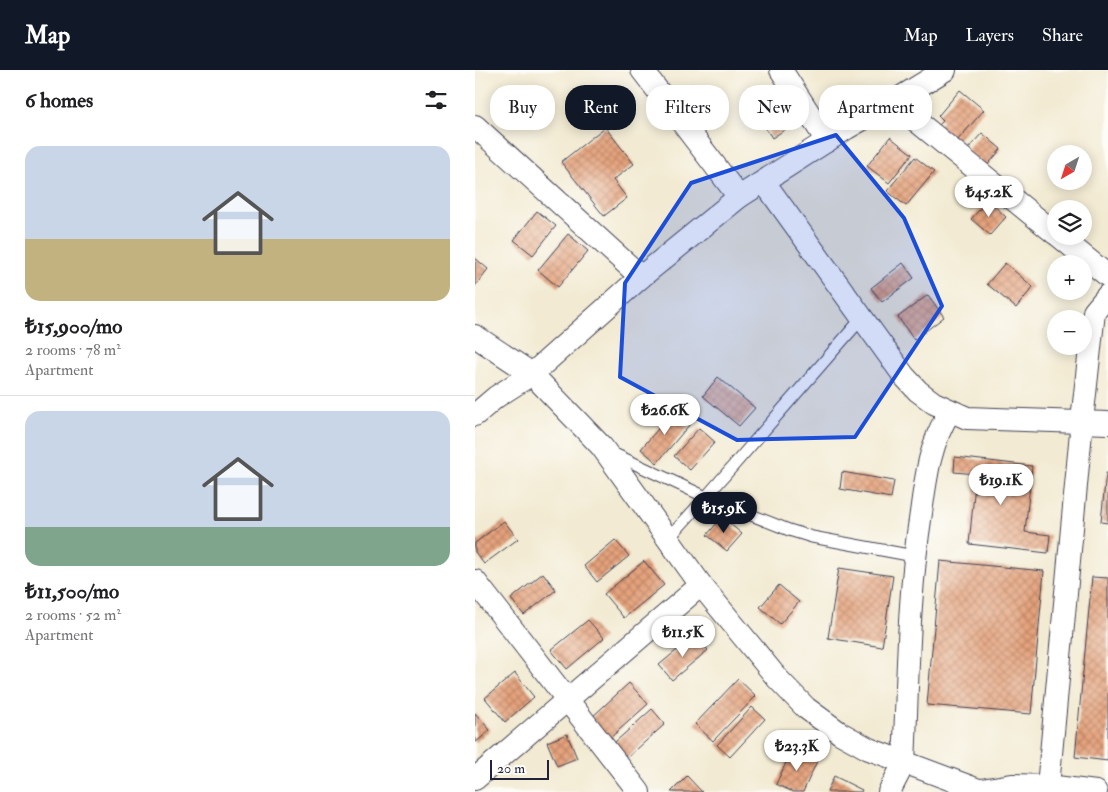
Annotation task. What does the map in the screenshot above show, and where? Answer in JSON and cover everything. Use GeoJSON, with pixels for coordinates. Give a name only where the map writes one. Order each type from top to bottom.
{"type":"FeatureCollection","features":[{"type":"Feature","properties":{"kind":"street"},"geometry":{"type":"LineString","coordinates":[[642,70],[739,197]]}},
{"type":"Feature","properties":{"kind":"street"},"geometry":{"type":"LineString","coordinates":[[781,70],[827,141]]}},
{"type":"Feature","properties":{"kind":"street"},"geometry":{"type":"LineString","coordinates":[[921,85],[945,70]]}},
{"type":"Feature","properties":{"kind":"street"},"geometry":{"type":"LineString","coordinates":[[475,126],[641,277]]}},
{"type":"Feature","properties":{"kind":"street"},"geometry":{"type":"LineString","coordinates":[[475,415],[496,398],[532,374],[641,277],[739,197],[846,130]]}},
{"type":"Feature","properties":{"kind":"street"},"geometry":{"type":"LineString","coordinates":[[928,130],[1047,226]]}},
{"type":"Feature","properties":{"kind":"street"},"geometry":{"type":"LineString","coordinates":[[763,182],[904,376],[918,391],[950,411],[967,418],[1108,423]]}},
{"type":"Feature","properties":{"kind":"street"},"geometry":{"type":"LineString","coordinates":[[1070,245],[1108,276]]}},
{"type":"Feature","properties":{"kind":"street"},"geometry":{"type":"LineString","coordinates":[[1051,789],[1082,421],[1094,312],[1108,295]]}},
{"type":"Feature","properties":{"kind":"street"},"geometry":{"type":"LineString","coordinates":[[475,336],[532,374],[601,448],[701,585],[777,678],[806,708],[840,733],[869,748],[904,763],[982,791],[1012,785],[1094,792]]}},
{"type":"Feature","properties":{"kind":"street"},"geometry":{"type":"LineString","coordinates":[[889,792],[904,763],[914,556],[929,462],[938,433],[950,411]]}},
{"type":"Feature","properties":{"kind":"street"},"geometry":{"type":"LineString","coordinates":[[475,581],[639,792]]}},
{"type":"Feature","properties":{"kind":"street"},"geometry":{"type":"LineString","coordinates":[[475,779],[701,585]]}},
{"type":"Feature","properties":{"kind":"lane"},"geometry":{"type":"LineString","coordinates":[[668,539],[862,318]]}},
{"type":"Feature","properties":{"kind":"lane"},"geometry":{"type":"LineString","coordinates":[[601,448],[706,497],[789,530],[813,537],[914,556]]}},
{"type":"Feature","properties":{"kind":"highlighted area"},"geometry":{"type":"Polygon","coordinates":[[[836,135],[904,218],[942,306],[855,437],[737,440],[620,377],[625,283],[691,183],[836,135]]]}},
{"type":"Feature","properties":{"kind":"building"},"geometry":{"type":"Polygon","coordinates":[[[960,90],[984,110],[956,142],[938,126],[943,121],[938,116],[960,90]]]}},
{"type":"Feature","properties":{"kind":"building"},"geometry":{"type":"Polygon","coordinates":[[[601,130],[607,130],[634,164],[613,180],[627,198],[604,216],[561,162],[601,130]]]}},
{"type":"Feature","properties":{"kind":"building"},"geometry":{"type":"Polygon","coordinates":[[[767,130],[784,130],[772,138],[767,130]]]}},
{"type":"Feature","properties":{"kind":"building"},"geometry":{"type":"Polygon","coordinates":[[[982,133],[1001,149],[986,167],[967,150],[982,133]]]}},
{"type":"Feature","properties":{"kind":"building"},"geometry":{"type":"Polygon","coordinates":[[[890,137],[912,154],[889,183],[867,166],[890,137]]]}},
{"type":"Feature","properties":{"kind":"building"},"geometry":{"type":"Polygon","coordinates":[[[915,157],[934,172],[906,206],[887,191],[915,157]]]}},
{"type":"Feature","properties":{"kind":"building"},"geometry":{"type":"Polygon","coordinates":[[[988,200],[1006,217],[990,235],[971,219],[988,200]]]}},
{"type":"Feature","properties":{"kind":"building"},"geometry":{"type":"Polygon","coordinates":[[[537,211],[556,226],[533,255],[514,240],[537,211]]]}},
{"type":"Feature","properties":{"kind":"building"},"geometry":{"type":"Polygon","coordinates":[[[568,234],[588,251],[558,287],[538,270],[568,234]]]}},
{"type":"Feature","properties":{"kind":"building"},"geometry":{"type":"Polygon","coordinates":[[[475,258],[488,269],[475,286],[475,258]]]}},
{"type":"Feature","properties":{"kind":"building"},"geometry":{"type":"Polygon","coordinates":[[[903,263],[914,278],[882,302],[871,288],[903,263]]]}},
{"type":"Feature","properties":{"kind":"building"},"geometry":{"type":"Polygon","coordinates":[[[1005,263],[1033,287],[1016,308],[987,284],[1005,263]]]}},
{"type":"Feature","properties":{"kind":"building"},"geometry":{"type":"Polygon","coordinates":[[[928,295],[944,317],[914,340],[898,317],[928,295]]]}},
{"type":"Feature","properties":{"kind":"building"},"geometry":{"type":"Polygon","coordinates":[[[718,377],[755,408],[739,426],[703,396],[718,377]]]}},
{"type":"Feature","properties":{"kind":"building"},"geometry":{"type":"Polygon","coordinates":[[[674,410],[690,424],[657,463],[641,449],[674,410]]]}},
{"type":"Feature","properties":{"kind":"building"},"geometry":{"type":"Polygon","coordinates":[[[699,428],[715,442],[690,470],[674,456],[699,428]]]}},
{"type":"Feature","properties":{"kind":"building"},"geometry":{"type":"Polygon","coordinates":[[[955,457],[1032,466],[1025,532],[1050,535],[1048,553],[969,544],[976,474],[954,472],[955,457]]]}},
{"type":"Feature","properties":{"kind":"building"},"geometry":{"type":"Polygon","coordinates":[[[842,472],[894,481],[891,498],[840,489],[842,472]]]}},
{"type":"Feature","properties":{"kind":"building"},"geometry":{"type":"Polygon","coordinates":[[[1106,473],[1108,473],[1108,523],[1101,522],[1106,473]]]}},
{"type":"Feature","properties":{"kind":"building"},"geometry":{"type":"Polygon","coordinates":[[[722,517],[742,534],[727,551],[707,535],[722,517]]]}},
{"type":"Feature","properties":{"kind":"building"},"geometry":{"type":"Polygon","coordinates":[[[504,521],[518,539],[484,564],[475,552],[475,543],[504,521]]]}},
{"type":"Feature","properties":{"kind":"building"},"geometry":{"type":"Polygon","coordinates":[[[615,540],[629,556],[597,582],[584,566],[615,540]]]}},
{"type":"Feature","properties":{"kind":"building"},"geometry":{"type":"Polygon","coordinates":[[[644,561],[664,585],[624,618],[604,594],[644,561]]]}},
{"type":"Feature","properties":{"kind":"building"},"geometry":{"type":"Polygon","coordinates":[[[940,561],[1044,571],[1031,714],[927,705],[940,561]]]}},
{"type":"Feature","properties":{"kind":"building"},"geometry":{"type":"Polygon","coordinates":[[[839,568],[893,576],[882,647],[828,638],[839,568]]]}},
{"type":"Feature","properties":{"kind":"building"},"geometry":{"type":"Polygon","coordinates":[[[543,573],[556,590],[524,615],[511,599],[543,573]]]}},
{"type":"Feature","properties":{"kind":"building"},"geometry":{"type":"Polygon","coordinates":[[[1092,577],[1108,578],[1108,761],[1075,757],[1092,577]]]}},
{"type":"Feature","properties":{"kind":"building"},"geometry":{"type":"Polygon","coordinates":[[[779,585],[799,602],[780,624],[760,607],[779,585]]]}},
{"type":"Feature","properties":{"kind":"building"},"geometry":{"type":"Polygon","coordinates":[[[588,620],[604,638],[567,669],[551,650],[588,620]]]}},
{"type":"Feature","properties":{"kind":"building"},"geometry":{"type":"Polygon","coordinates":[[[695,635],[708,650],[672,680],[659,665],[695,635]]]}},
{"type":"Feature","properties":{"kind":"building"},"geometry":{"type":"Polygon","coordinates":[[[515,673],[534,697],[505,722],[485,698],[515,673]]]}},
{"type":"Feature","properties":{"kind":"building"},"geometry":{"type":"Polygon","coordinates":[[[738,679],[756,696],[713,741],[695,724],[738,679]]]}},
{"type":"Feature","properties":{"kind":"building"},"geometry":{"type":"Polygon","coordinates":[[[629,683],[648,704],[609,739],[591,718],[629,683]]]}},
{"type":"Feature","properties":{"kind":"building"},"geometry":{"type":"Polygon","coordinates":[[[752,707],[765,719],[730,757],[717,745],[752,707]]]}},
{"type":"Feature","properties":{"kind":"building"},"geometry":{"type":"Polygon","coordinates":[[[652,709],[665,724],[627,758],[614,743],[652,709]]]}},
{"type":"Feature","properties":{"kind":"building"},"geometry":{"type":"Polygon","coordinates":[[[475,713],[490,730],[475,743],[475,713]]]}},
{"type":"Feature","properties":{"kind":"building"},"geometry":{"type":"Polygon","coordinates":[[[567,734],[577,758],[557,766],[547,742],[567,734]]]}},
{"type":"Feature","properties":{"kind":"building"},"geometry":{"type":"Polygon","coordinates":[[[792,750],[817,761],[803,792],[793,792],[776,784],[792,750]]]}},
{"type":"Feature","properties":{"kind":"building"},"geometry":{"type":"Polygon","coordinates":[[[687,776],[702,792],[671,792],[687,776]]]}},
{"type":"Feature","properties":{"kind":"building"},"geometry":{"type":"Polygon","coordinates":[[[834,776],[862,790],[861,792],[827,792],[834,776]]]}}]}
